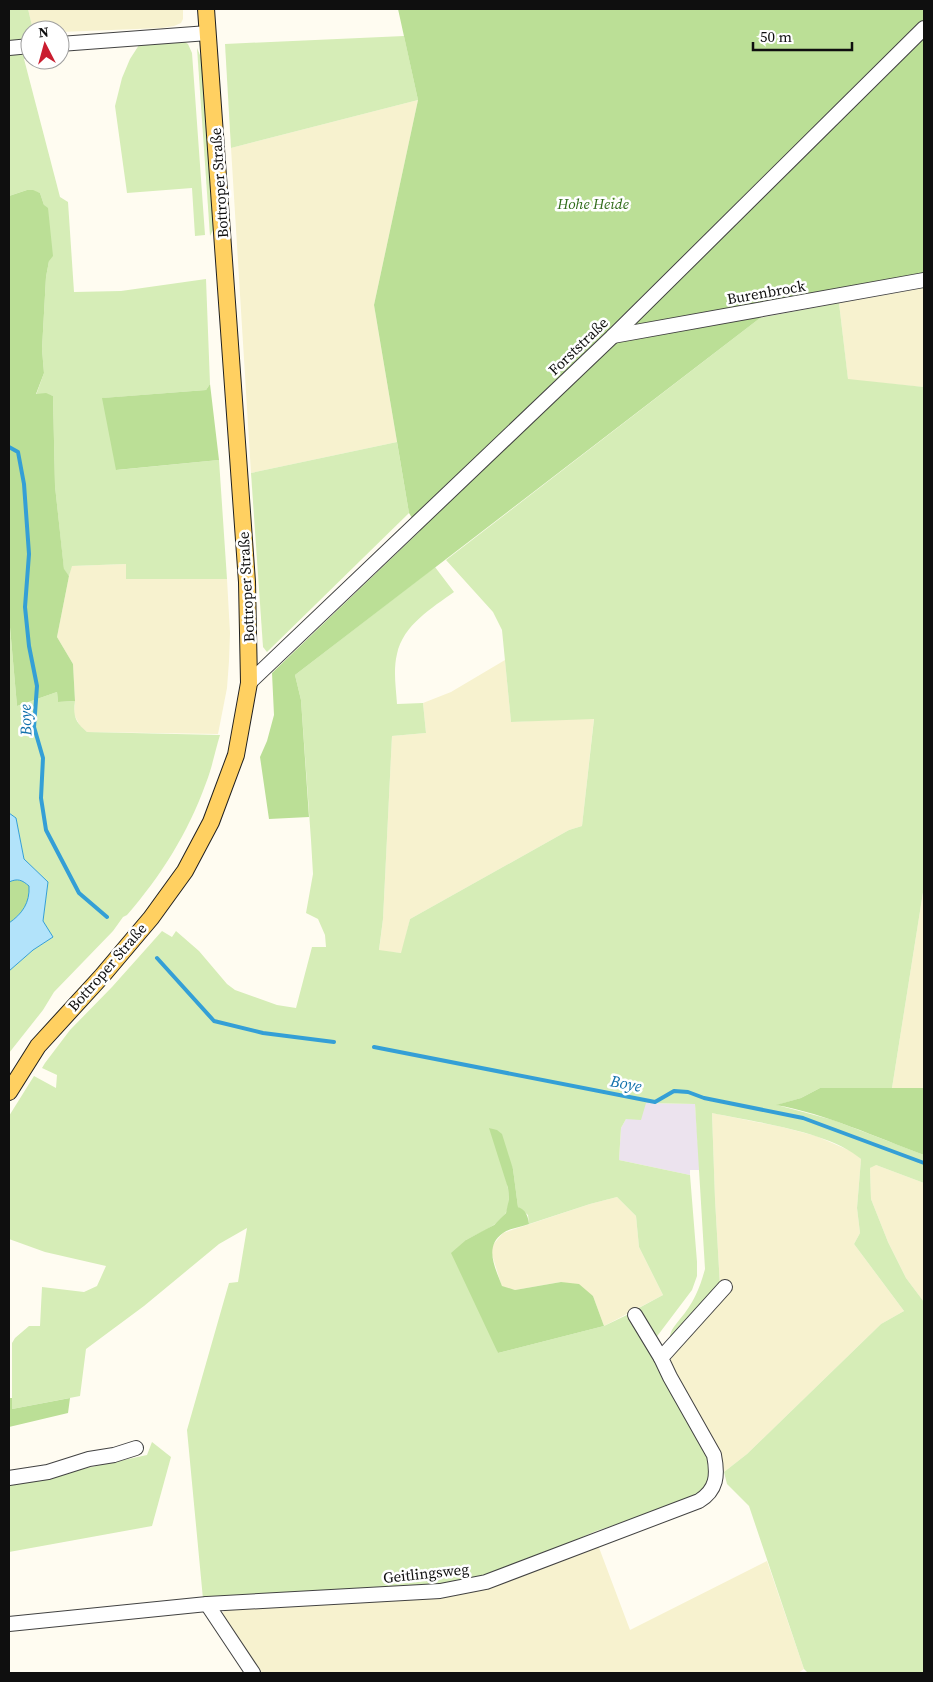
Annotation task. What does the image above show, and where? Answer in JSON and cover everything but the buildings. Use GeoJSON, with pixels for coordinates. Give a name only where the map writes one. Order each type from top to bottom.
{"type":"FeatureCollection","features":[{"type":"Feature","properties":{"kind":"main road","name":"Bottroper Straße"},"geometry":{"type":"LineString","coordinates":[[9,1092],[38,1046],[102,976],[151,918],[184,871],[211,822],[236,754],[249,683],[248,582],[206,9]]}},
{"type":"Feature","properties":{"kind":"street","name":"Forststraße"},"geometry":{"type":"LineString","coordinates":[[249,683],[613,336],[924,28]]}},
{"type":"Feature","properties":{"kind":"street"},"geometry":{"type":"LineString","coordinates":[[70,43],[208,33]]}},
{"type":"Feature","properties":{"kind":"street","name":"Burenbrock"},"geometry":{"type":"LineString","coordinates":[[613,336],[924,280]]}},
{"type":"Feature","properties":{"kind":"street"},"geometry":{"type":"LineString","coordinates":[[661,1358],[725,1287]]}},
{"type":"Feature","properties":{"kind":"street","name":"Geitlingsweg"},"geometry":{"type":"LineString","coordinates":[[9,1624],[206,1604],[440,1590],[486,1582],[699,1501],[708,1494],[716,1482],[717,1469],[714,1456],[661,1358],[635,1315]]}},
{"type":"Feature","properties":{"kind":"street"},"geometry":{"type":"LineString","coordinates":[[9,1478],[48,1472],[89,1459],[114,1455],[136,1448]]}},
{"type":"Feature","properties":{"kind":"street"},"geometry":{"type":"LineString","coordinates":[[206,1604],[253,1673]]}},
{"type":"Feature","properties":{"kind":"shaded area"},"geometry":{"type":"Polygon","coordinates":[[[28,9],[183,9],[181,23],[162,28],[70,32],[70,20],[31,20],[28,9]]]}},
{"type":"Feature","properties":{"kind":"shaded area"},"geometry":{"type":"Polygon","coordinates":[[[418,100],[374,305],[397,442],[251,473],[231,148],[418,100]]]}},
{"type":"Feature","properties":{"kind":"shaded area"},"geometry":{"type":"Polygon","coordinates":[[[924,288],[924,387],[848,380],[839,303],[924,288]]]}},
{"type":"Feature","properties":{"kind":"shaded area"},"geometry":{"type":"Polygon","coordinates":[[[126,564],[126,579],[227,579],[230,633],[229,661],[227,688],[218,734],[87,732],[80,726],[74,714],[73,664],[57,637],[71,566],[126,564]]]}},
{"type":"Feature","properties":{"kind":"shaded area"},"geometry":{"type":"Polygon","coordinates":[[[505,660],[511,722],[594,718],[582,826],[569,830],[410,919],[402,953],[379,951],[383,919],[392,736],[426,733],[423,703],[451,692],[505,660]]]}},
{"type":"Feature","properties":{"kind":"shaded area"},"geometry":{"type":"Polygon","coordinates":[[[924,886],[924,1088],[892,1088],[924,886]]]}},
{"type":"Feature","properties":{"kind":"shaded area"},"geometry":{"type":"Polygon","coordinates":[[[646,1103],[695,1104],[700,1170],[690,1170],[690,1175],[619,1160],[621,1128],[626,1119],[646,1103]]]}},
{"type":"Feature","properties":{"kind":"shaded area"},"geometry":{"type":"Polygon","coordinates":[[[712,1113],[816,1136],[853,1152],[861,1159],[857,1208],[860,1233],[854,1244],[904,1311],[881,1324],[747,1454],[724,1472],[719,1452],[672,1374],[671,1359],[720,1286],[712,1113]]]}},
{"type":"Feature","properties":{"kind":"shaded area"},"geometry":{"type":"Polygon","coordinates":[[[873,1165],[924,1183],[924,1302],[906,1278],[888,1242],[871,1199],[870,1168],[873,1165]]]}},
{"type":"Feature","properties":{"kind":"shaded area"},"geometry":{"type":"Polygon","coordinates":[[[617,1197],[636,1216],[639,1247],[663,1295],[604,1326],[593,1296],[561,1282],[515,1290],[502,1287],[492,1255],[492,1246],[503,1233],[617,1197]]]}},
{"type":"Feature","properties":{"kind":"shaded area"},"geometry":{"type":"Polygon","coordinates":[[[598,1545],[630,1630],[767,1561],[804,1669],[798,1673],[262,1673],[222,1618],[222,1613],[227,1609],[598,1545]]]}},
{"type":"Feature","properties":{"kind":"green space"},"geometry":{"type":"Polygon","coordinates":[[[9,9],[28,9],[31,20],[20,20],[20,39],[9,41],[9,9]]]}},
{"type":"Feature","properties":{"kind":"green space","name":"Hohe Heide"},"geometry":{"type":"Polygon","coordinates":[[[398,9],[924,9],[924,276],[781,302],[295,675],[301,700],[309,817],[269,819],[260,757],[267,741],[274,715],[272,673],[420,531],[409,513],[374,305],[418,100],[398,9]]]}},
{"type":"Feature","properties":{"kind":"green space"},"geometry":{"type":"Polygon","coordinates":[[[404,36],[418,100],[231,148],[225,44],[404,36]]]}},
{"type":"Feature","properties":{"kind":"green space"},"geometry":{"type":"Polygon","coordinates":[[[183,41],[188,44],[192,53],[205,235],[195,236],[192,188],[127,193],[115,106],[122,78],[130,59],[139,45],[183,41]]]}},
{"type":"Feature","properties":{"kind":"green space"},"geometry":{"type":"Polygon","coordinates":[[[197,48],[202,60],[214,228],[210,236],[197,48]]]}},
{"type":"Feature","properties":{"kind":"green space"},"geometry":{"type":"Polygon","coordinates":[[[20,52],[20,70],[27,70],[60,197],[68,202],[74,292],[121,291],[206,279],[210,384],[206,390],[103,398],[117,470],[219,460],[227,579],[126,579],[126,564],[72,566],[69,576],[64,570],[55,486],[53,396],[46,394],[36,395],[44,373],[42,349],[46,277],[49,261],[44,205],[40,193],[27,190],[9,196],[9,53],[20,52]]]}},
{"type":"Feature","properties":{"kind":"green space"},"geometry":{"type":"Polygon","coordinates":[[[27,190],[40,193],[44,205],[48,208],[53,256],[49,261],[46,277],[42,349],[44,373],[36,394],[46,393],[53,396],[55,486],[64,569],[69,576],[57,637],[73,664],[75,701],[58,702],[57,692],[17,706],[9,616],[9,196],[27,190]]]}},
{"type":"Feature","properties":{"kind":"green space"},"geometry":{"type":"Polygon","coordinates":[[[839,303],[848,379],[924,387],[924,886],[892,1088],[820,1088],[801,1098],[777,1105],[833,1120],[924,1155],[924,1183],[876,1165],[870,1168],[871,1199],[888,1242],[906,1278],[924,1302],[924,1673],[808,1673],[804,1669],[749,1506],[727,1484],[724,1472],[747,1454],[881,1324],[904,1311],[854,1244],[860,1233],[857,1208],[861,1159],[847,1149],[811,1135],[769,1124],[712,1113],[720,1286],[670,1340],[670,1334],[696,1296],[705,1269],[695,1104],[646,1103],[641,1120],[626,1119],[621,1128],[619,1160],[690,1175],[697,1276],[692,1290],[655,1339],[637,1309],[663,1295],[639,1247],[636,1216],[617,1197],[529,1224],[528,1215],[518,1207],[513,1169],[490,1128],[507,1184],[508,1206],[505,1214],[497,1223],[466,1240],[498,1353],[604,1326],[629,1314],[705,1452],[711,1470],[710,1479],[705,1488],[676,1505],[596,1531],[508,1570],[452,1583],[203,1599],[187,1430],[229,1283],[238,1282],[247,1228],[219,1244],[144,1306],[86,1349],[80,1396],[12,1409],[12,1343],[29,1326],[40,1326],[42,1287],[84,1292],[97,1286],[106,1266],[45,1252],[9,1239],[9,1116],[34,1076],[56,1088],[57,1075],[42,1068],[45,1063],[70,1030],[162,931],[172,937],[176,931],[199,951],[227,984],[235,990],[277,1005],[296,1008],[312,947],[326,947],[325,935],[318,919],[306,913],[313,874],[301,700],[295,675],[435,567],[454,592],[428,611],[405,634],[400,644],[395,666],[397,704],[423,703],[426,733],[392,736],[383,919],[379,950],[401,953],[410,919],[569,830],[582,826],[594,719],[511,722],[502,630],[493,612],[446,560],[760,318],[839,303]]]}},
{"type":"Feature","properties":{"kind":"green space"},"geometry":{"type":"Polygon","coordinates":[[[210,384],[219,460],[116,470],[102,398],[206,390],[210,384]]]}},
{"type":"Feature","properties":{"kind":"green space"},"geometry":{"type":"Polygon","coordinates":[[[397,442],[409,513],[267,652],[263,647],[251,473],[397,442]]]}},
{"type":"Feature","properties":{"kind":"green space"},"geometry":{"type":"Polygon","coordinates":[[[9,616],[17,706],[57,692],[58,702],[75,701],[74,711],[76,718],[87,732],[220,735],[199,801],[182,836],[162,869],[113,931],[54,992],[43,1010],[9,1053],[9,971],[33,950],[53,937],[43,921],[48,882],[24,859],[16,818],[9,813],[9,616]]]}},
{"type":"Feature","properties":{"kind":"green space"},"geometry":{"type":"Polygon","coordinates":[[[16,879],[23,881],[29,886],[29,892],[24,908],[9,923],[9,882],[16,879]]]}},
{"type":"Feature","properties":{"kind":"green space"},"geometry":{"type":"Polygon","coordinates":[[[820,1088],[924,1088],[924,1155],[832,1120],[776,1105],[801,1098],[820,1088]]]}},
{"type":"Feature","properties":{"kind":"green space"},"geometry":{"type":"Polygon","coordinates":[[[489,1128],[497,1130],[502,1134],[513,1169],[518,1207],[526,1214],[529,1224],[506,1231],[497,1239],[494,1245],[492,1251],[494,1265],[502,1286],[515,1290],[561,1282],[579,1284],[593,1296],[604,1326],[498,1353],[451,1253],[466,1240],[494,1225],[506,1213],[509,1199],[508,1188],[489,1128]]]}},
{"type":"Feature","properties":{"kind":"green space"},"geometry":{"type":"Polygon","coordinates":[[[9,1398],[12,1398],[12,1409],[70,1398],[68,1413],[9,1427],[9,1398]]]}},
{"type":"Feature","properties":{"kind":"green space"},"geometry":{"type":"Polygon","coordinates":[[[152,1442],[171,1457],[152,1526],[9,1552],[9,1482],[50,1476],[147,1455],[152,1442]]]}},
{"type":"Feature","properties":{"kind":"water"},"geometry":{"type":"Polygon","coordinates":[[[9,813],[16,818],[24,859],[48,882],[43,921],[53,937],[33,950],[9,971],[9,923],[18,916],[27,903],[29,886],[20,880],[9,882],[9,813]]]}},
{"type":"Feature","properties":{"kind":"waterway","name":"Boye"},"geometry":{"type":"LineString","coordinates":[[9,447],[18,452],[24,484],[29,554],[25,607],[29,646],[37,686],[34,727],[43,758],[41,798],[46,830],[79,893],[107,917]]}},
{"type":"Feature","properties":{"kind":"waterway","name":"Boye"},"geometry":{"type":"LineString","coordinates":[[157,958],[214,1021],[263,1033],[334,1042]]}},
{"type":"Feature","properties":{"kind":"waterway","name":"Boye"},"geometry":{"type":"LineString","coordinates":[[374,1047],[655,1102],[674,1091],[688,1092],[704,1098],[803,1118],[924,1163]]}}]}
